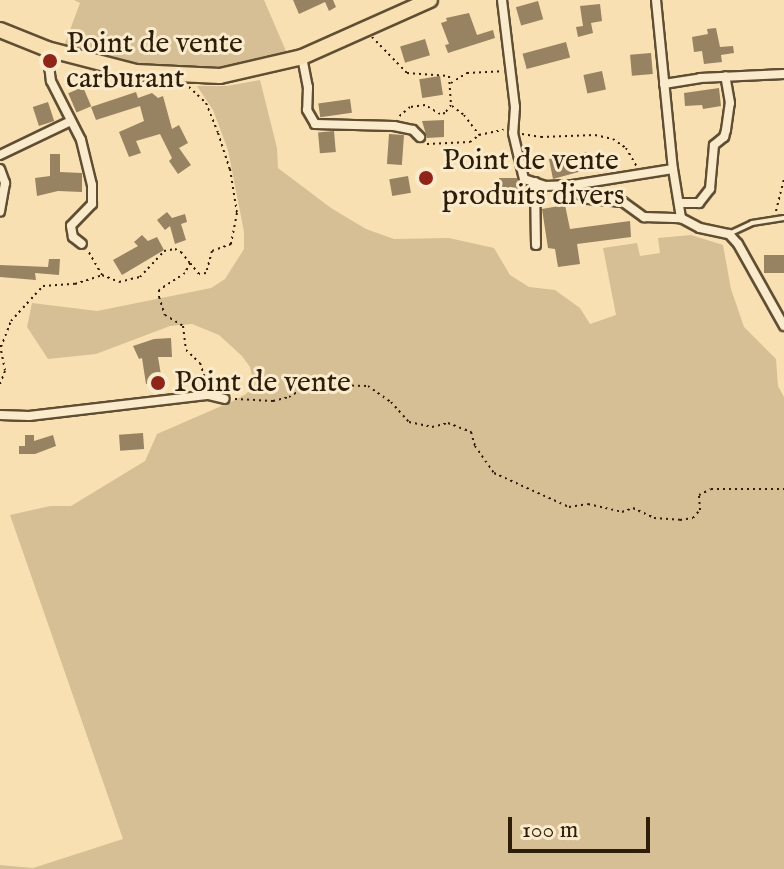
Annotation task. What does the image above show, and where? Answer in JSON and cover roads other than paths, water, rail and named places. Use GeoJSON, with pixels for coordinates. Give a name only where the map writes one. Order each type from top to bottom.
{"type":"FeatureCollection","features":[{"type":"Feature","properties":{"kind":"highway"},"geometry":{"type":"LineString","coordinates":[[0,30],[47,49],[136,72],[220,76],[302,57],[430,0]]}},
{"type":"Feature","properties":{"kind":"street"},"geometry":{"type":"LineString","coordinates":[[502,0],[512,71],[512,130],[524,179],[545,186],[573,185],[673,169]]}},
{"type":"Feature","properties":{"kind":"street"},"geometry":{"type":"LineString","coordinates":[[656,0],[681,218]]}},
{"type":"Feature","properties":{"kind":"street"},"geometry":{"type":"LineString","coordinates":[[47,49],[51,81],[85,152],[93,197],[88,209],[71,226],[73,237],[82,244]]}},
{"type":"Feature","properties":{"kind":"street"},"geometry":{"type":"LineString","coordinates":[[302,57],[308,87],[307,110],[315,124],[394,126],[413,130],[420,137]]}},
{"type":"Feature","properties":{"kind":"street"},"geometry":{"type":"LineString","coordinates":[[664,84],[725,76],[784,74]]}},
{"type":"Feature","properties":{"kind":"street"},"geometry":{"type":"LineString","coordinates":[[681,203],[699,203],[710,189],[714,145],[724,137],[730,103],[725,76]]}},
{"type":"Feature","properties":{"kind":"street"},"geometry":{"type":"LineString","coordinates":[[0,155],[69,122]]}},
{"type":"Feature","properties":{"kind":"street"},"geometry":{"type":"LineString","coordinates":[[0,169],[5,183],[0,212]]}},
{"type":"Feature","properties":{"kind":"street"},"geometry":{"type":"LineString","coordinates":[[535,182],[536,245]]}},
{"type":"Feature","properties":{"kind":"street"},"geometry":{"type":"LineString","coordinates":[[573,185],[579,194],[589,199],[623,202],[644,217],[681,218],[700,228],[729,234],[738,244],[784,326]]}},
{"type":"Feature","properties":{"kind":"street"},"geometry":{"type":"LineString","coordinates":[[0,415],[29,416],[198,397],[225,399]]}},
{"type":"Feature","properties":{"kind":"lane"},"geometry":{"type":"LineString","coordinates":[[729,234],[752,223],[784,218]]}},
{"type":"Feature","properties":{"kind":"place","name":"Point de vente carburant"},"geometry":{"type":"Point","coordinates":[50,61]}},
{"type":"Feature","properties":{"kind":"place","name":"Point de vente produits divers"},"geometry":{"type":"Point","coordinates":[426,178]}},
{"type":"Feature","properties":{"kind":"place","name":"Point de vente"},"geometry":{"type":"Point","coordinates":[158,383]}}]}
